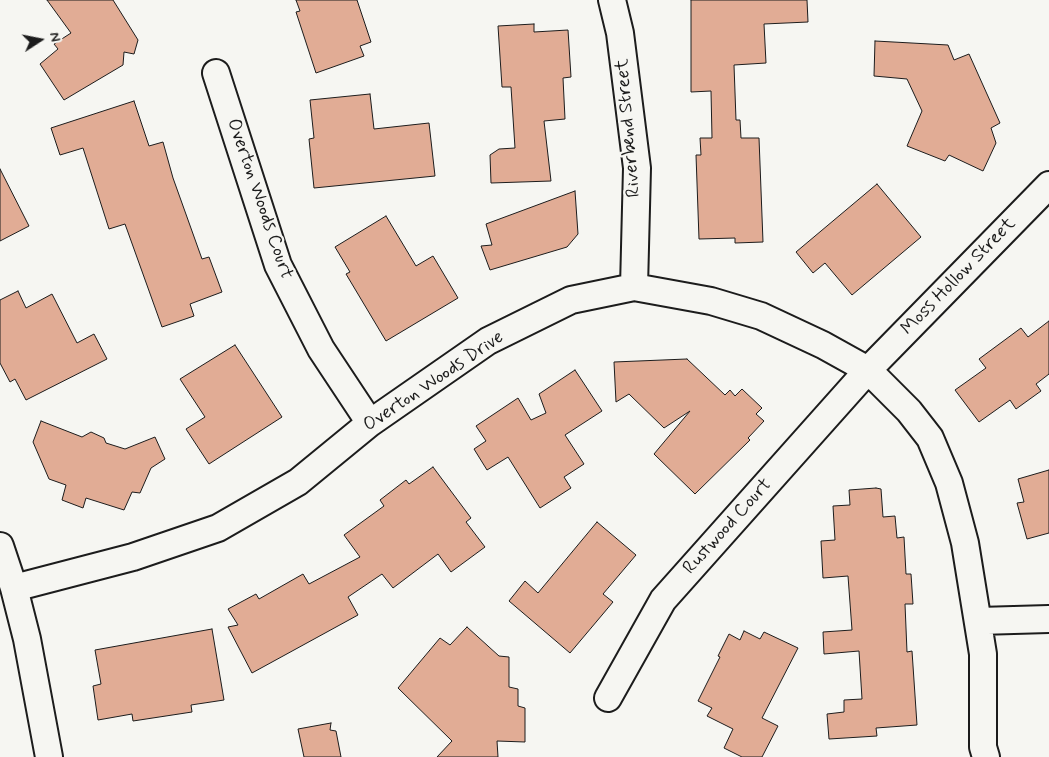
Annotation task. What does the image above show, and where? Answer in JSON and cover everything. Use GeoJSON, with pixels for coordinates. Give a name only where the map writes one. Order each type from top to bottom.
{"type":"FeatureCollection","features":[{"type":"Feature","properties":{"kind":"street","name":"Riverbend Street"},"geometry":{"type":"LineString","coordinates":[[612,0],[620,32],[637,168],[634,287]]}},
{"type":"Feature","properties":{"kind":"street","name":"Overton Woods Court"},"geometry":{"type":"LineString","coordinates":[[216,73],[278,265],[321,349],[370,423]]}},
{"type":"Feature","properties":{"kind":"street","name":"Moss Hollow Street"},"geometry":{"type":"LineString","coordinates":[[868,370],[1049,185]]}},
{"type":"Feature","properties":{"kind":"street","name":"Overton Woods Drive"},"geometry":{"type":"LineString","coordinates":[[14,588],[133,558],[218,528],[298,482],[370,423],[488,341],[571,300],[634,287],[711,301],[761,316],[823,345],[868,370],[909,411],[930,438],[950,483],[965,544],[979,621],[983,654],[983,747],[986,757]]}},
{"type":"Feature","properties":{"kind":"street","name":"Rustwood Court"},"geometry":{"type":"LineString","coordinates":[[608,698],[663,600],[868,370]]}},
{"type":"Feature","properties":{"kind":"street"},"geometry":{"type":"LineString","coordinates":[[0,546],[14,588],[27,639],[49,757]]}},
{"type":"Feature","properties":{"kind":"street"},"geometry":{"type":"LineString","coordinates":[[979,621],[1049,618]]}},
{"type":"Feature","properties":{"kind":"building"},"geometry":{"type":"Polygon","coordinates":[[[47,0],[113,0],[138,40],[134,54],[124,52],[123,65],[64,100],[40,64],[58,49],[54,44],[71,33],[47,0]]]}},
{"type":"Feature","properties":{"kind":"building"},"geometry":{"type":"Polygon","coordinates":[[[296,0],[357,0],[371,42],[360,46],[364,56],[316,73],[296,12],[300,11],[296,0]]]}},
{"type":"Feature","properties":{"kind":"building"},"geometry":{"type":"Polygon","coordinates":[[[691,0],[807,0],[808,22],[764,24],[766,63],[734,65],[736,120],[740,120],[741,138],[759,138],[763,242],[735,243],[735,238],[699,239],[696,155],[701,155],[700,138],[712,138],[711,91],[691,92],[691,0]]]}},
{"type":"Feature","properties":{"kind":"building"},"geometry":{"type":"Polygon","coordinates":[[[534,24],[534,32],[568,30],[571,77],[563,78],[565,119],[544,121],[551,181],[491,183],[490,155],[499,149],[515,148],[511,87],[502,87],[498,26],[534,24]]]}},
{"type":"Feature","properties":{"kind":"building"},"geometry":{"type":"Polygon","coordinates":[[[875,41],[948,45],[954,60],[969,54],[1000,123],[991,128],[996,143],[983,171],[949,155],[945,161],[907,146],[922,111],[907,79],[874,76],[875,41]]]}},
{"type":"Feature","properties":{"kind":"building"},"geometry":{"type":"Polygon","coordinates":[[[370,94],[374,129],[429,123],[435,176],[314,188],[309,139],[314,138],[310,100],[370,94]]]}},
{"type":"Feature","properties":{"kind":"building"},"geometry":{"type":"Polygon","coordinates":[[[134,101],[149,146],[163,142],[173,178],[202,259],[209,257],[222,292],[190,304],[194,316],[162,327],[125,224],[109,229],[83,148],[60,155],[51,128],[134,101]]]}},
{"type":"Feature","properties":{"kind":"building"},"geometry":{"type":"Polygon","coordinates":[[[0,169],[29,226],[0,241],[0,169]]]}},
{"type":"Feature","properties":{"kind":"building"},"geometry":{"type":"Polygon","coordinates":[[[877,184],[921,237],[852,295],[825,263],[813,273],[796,252],[877,184]]]}},
{"type":"Feature","properties":{"kind":"building"},"geometry":{"type":"Polygon","coordinates":[[[575,191],[578,234],[567,247],[490,270],[481,246],[492,245],[486,224],[575,191]]]}},
{"type":"Feature","properties":{"kind":"building"},"geometry":{"type":"Polygon","coordinates":[[[386,216],[416,266],[433,256],[458,298],[386,341],[346,274],[350,272],[335,247],[386,216]]]}},
{"type":"Feature","properties":{"kind":"building"},"geometry":{"type":"Polygon","coordinates":[[[18,291],[26,308],[52,294],[77,343],[94,334],[107,359],[26,400],[15,379],[10,382],[0,363],[0,300],[18,291]]]}},
{"type":"Feature","properties":{"kind":"building"},"geometry":{"type":"Polygon","coordinates":[[[1049,321],[1049,374],[1036,384],[1041,391],[1016,409],[1010,400],[979,422],[955,390],[986,368],[979,359],[1021,328],[1028,337],[1049,321]]]}},
{"type":"Feature","properties":{"kind":"building"},"geometry":{"type":"Polygon","coordinates":[[[235,345],[282,417],[209,464],[186,429],[205,417],[180,379],[235,345]]]}},
{"type":"Feature","properties":{"kind":"building"},"geometry":{"type":"Polygon","coordinates":[[[687,359],[725,395],[730,390],[735,396],[742,389],[762,408],[756,414],[764,421],[748,438],[750,440],[695,494],[654,454],[690,411],[664,428],[629,394],[616,402],[614,362],[687,359]]]}},
{"type":"Feature","properties":{"kind":"building"},"geometry":{"type":"Polygon","coordinates":[[[575,370],[602,411],[565,435],[584,464],[564,477],[571,488],[540,508],[508,457],[487,470],[474,449],[486,441],[476,426],[518,398],[531,420],[546,413],[539,394],[575,370]]]}},
{"type":"Feature","properties":{"kind":"building"},"geometry":{"type":"Polygon","coordinates":[[[41,421],[82,437],[91,432],[104,438],[106,443],[125,449],[155,437],[165,459],[151,468],[140,493],[132,492],[124,510],[86,498],[83,508],[62,500],[66,485],[49,479],[33,442],[41,421]]]}},
{"type":"Feature","properties":{"kind":"building"},"geometry":{"type":"Polygon","coordinates":[[[433,467],[471,518],[466,522],[485,547],[451,572],[438,554],[393,588],[382,574],[348,597],[358,615],[252,673],[228,627],[238,625],[228,609],[256,594],[259,599],[303,574],[309,584],[360,557],[344,535],[384,506],[380,500],[406,480],[409,484],[433,467]]]}},
{"type":"Feature","properties":{"kind":"building"},"geometry":{"type":"Polygon","coordinates":[[[1049,470],[1049,533],[1027,539],[1017,503],[1024,502],[1018,479],[1049,470]]]}},
{"type":"Feature","properties":{"kind":"building"},"geometry":{"type":"Polygon","coordinates":[[[881,489],[883,517],[895,516],[897,538],[904,537],[906,574],[911,574],[913,604],[905,604],[907,652],[912,651],[917,725],[876,728],[877,736],[829,739],[827,714],[844,712],[844,700],[862,699],[859,651],[824,654],[823,632],[852,630],[848,576],[823,578],[821,541],[835,540],[833,506],[850,505],[849,490],[881,489]]]}},
{"type":"Feature","properties":{"kind":"building"},"geometry":{"type":"Polygon","coordinates":[[[597,522],[636,555],[603,594],[613,602],[570,653],[509,601],[525,581],[538,593],[597,522]]]}},
{"type":"Feature","properties":{"kind":"building"},"geometry":{"type":"Polygon","coordinates":[[[467,627],[499,656],[509,657],[509,687],[518,689],[518,706],[525,708],[525,742],[497,741],[498,757],[437,757],[452,741],[398,688],[440,638],[450,645],[467,627]]]}},
{"type":"Feature","properties":{"kind":"building"},"geometry":{"type":"Polygon","coordinates":[[[212,629],[224,700],[191,705],[192,712],[133,721],[132,714],[98,720],[93,686],[101,684],[95,650],[212,629]]]}},
{"type":"Feature","properties":{"kind":"building"},"geometry":{"type":"Polygon","coordinates":[[[744,631],[760,639],[764,632],[798,648],[762,718],[778,726],[762,757],[742,757],[724,748],[733,729],[707,716],[712,708],[698,701],[729,634],[740,640],[744,631]]]}},
{"type":"Feature","properties":{"kind":"building"},"geometry":{"type":"Polygon","coordinates":[[[331,723],[330,730],[336,731],[341,757],[304,757],[298,729],[331,723]]]}}]}
